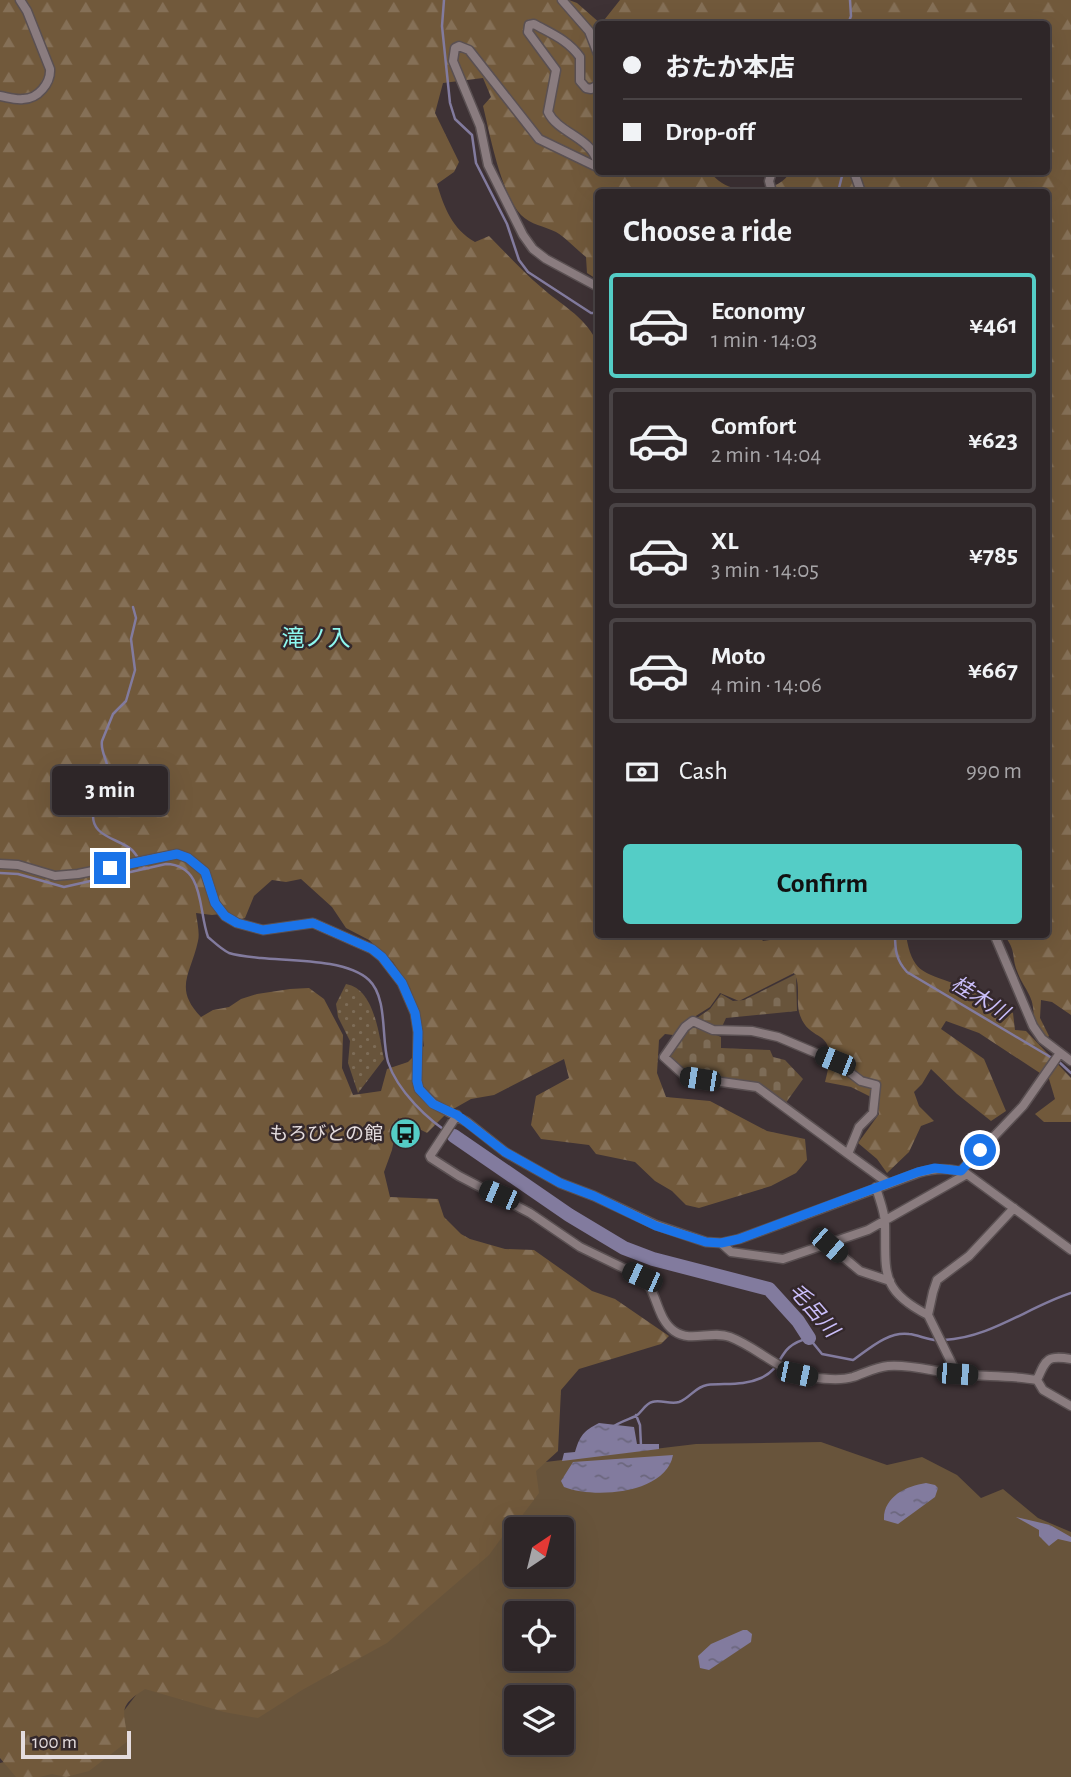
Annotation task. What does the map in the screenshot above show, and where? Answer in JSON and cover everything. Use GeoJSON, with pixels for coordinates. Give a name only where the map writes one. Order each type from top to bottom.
{"type":"FeatureCollection","features":[{"type":"Feature","properties":{"kind":"street"},"geometry":{"type":"LineString","coordinates":[[0,96],[22,100],[32,97],[47,84],[50,77],[50,69],[20,0]]}},
{"type":"Feature","properties":{"kind":"street"},"geometry":{"type":"LineString","coordinates":[[562,0],[589,31],[595,46]]}},
{"type":"Feature","properties":{"kind":"street"},"geometry":{"type":"LineString","coordinates":[[595,87],[586,88],[580,81],[580,57],[572,46],[534,24],[529,26],[528,32],[556,70],[548,112],[551,118],[576,135],[595,154]]}},
{"type":"Feature","properties":{"kind":"street"},"geometry":{"type":"LineString","coordinates":[[595,164],[539,139],[468,50],[459,46],[453,54],[457,74],[480,127],[488,165],[523,235],[533,249],[546,259],[595,286]]}},
{"type":"Feature","properties":{"kind":"street"},"geometry":{"type":"LineString","coordinates":[[0,864],[18,865],[55,876],[78,874],[177,854],[188,858],[205,872],[215,903],[225,916],[237,923],[263,930],[313,923],[372,949],[394,971],[415,1013],[419,1089],[433,1104],[505,1152],[560,1183],[656,1226],[706,1242],[721,1243],[739,1239],[876,1187],[935,1168],[964,1172],[1071,1251]]}},
{"type":"Feature","properties":{"kind":"street"},"geometry":{"type":"LineString","coordinates":[[995,938],[1033,1026],[1042,1039],[1071,1061]]}},
{"type":"Feature","properties":{"kind":"street"},"geometry":{"type":"LineString","coordinates":[[848,1154],[859,1127],[873,1113],[876,1085],[861,1080],[835,1061],[778,1037],[752,1031],[713,1030],[693,1021],[685,1027],[664,1057],[686,1077],[757,1087],[848,1154],[888,1183]]}},
{"type":"Feature","properties":{"kind":"street"},"geometry":{"type":"LineString","coordinates":[[721,1243],[731,1252],[779,1259],[829,1245],[885,1221],[964,1172],[1023,1107],[1059,1054]]}},
{"type":"Feature","properties":{"kind":"street"},"geometry":{"type":"LineString","coordinates":[[456,1117],[430,1156],[530,1213],[580,1247],[642,1277],[649,1283],[667,1325],[687,1337],[712,1334],[733,1338],[785,1369],[813,1378],[839,1379],[888,1366],[957,1374],[1016,1376],[1037,1380],[1043,1390],[1071,1406]]}},
{"type":"Feature","properties":{"kind":"street"},"geometry":{"type":"LineString","coordinates":[[876,1187],[885,1221],[884,1259],[890,1281],[899,1297],[928,1315],[957,1374]]}},
{"type":"Feature","properties":{"kind":"street"},"geometry":{"type":"LineString","coordinates":[[928,1315],[937,1280],[969,1256],[1014,1208]]}},
{"type":"Feature","properties":{"kind":"street"},"geometry":{"type":"LineString","coordinates":[[829,1245],[860,1270],[890,1281]]}},
{"type":"Feature","properties":{"kind":"street"},"geometry":{"type":"LineString","coordinates":[[1037,1380],[1048,1359],[1071,1359]]}},
{"type":"Feature","properties":{"kind":"green space"},"geometry":{"type":"Polygon","coordinates":[[[0,0],[569,0],[577,3],[598,21],[595,21],[595,175],[712,175],[720,182],[739,189],[595,189],[595,278],[587,273],[586,257],[556,232],[525,218],[514,205],[502,179],[489,132],[483,106],[491,97],[483,78],[443,83],[435,113],[459,162],[454,172],[437,184],[446,209],[467,237],[475,242],[489,236],[534,281],[578,317],[595,338],[595,938],[760,938],[763,941],[773,938],[906,938],[915,964],[920,969],[956,984],[959,989],[976,988],[993,1010],[1002,1005],[1013,1013],[1015,1030],[1026,1031],[1071,1078],[1071,1122],[1044,1122],[1035,1114],[1055,1099],[1049,1079],[979,1033],[946,1021],[941,1029],[984,1059],[1006,1111],[991,1121],[931,1069],[914,1092],[919,1106],[934,1121],[921,1126],[909,1152],[887,1173],[877,1159],[858,1143],[879,1114],[873,1098],[851,1087],[825,1082],[829,1051],[822,1038],[804,1023],[799,1012],[794,973],[739,1001],[720,993],[710,1007],[680,1026],[673,1035],[665,1034],[659,1040],[657,1073],[666,1097],[710,1101],[767,1131],[805,1139],[807,1160],[796,1173],[771,1186],[699,1208],[686,1205],[635,1162],[596,1154],[589,1145],[541,1139],[531,1125],[536,1096],[569,1078],[564,1059],[494,1095],[471,1099],[448,1112],[427,1133],[398,1118],[392,1150],[384,1172],[390,1197],[438,1199],[444,1217],[461,1234],[505,1249],[534,1250],[592,1291],[615,1299],[669,1336],[661,1344],[579,1369],[561,1390],[558,1451],[536,1471],[539,1493],[521,1517],[504,1517],[504,1535],[489,1555],[387,1643],[258,1718],[224,1712],[145,1689],[130,1700],[124,1710],[128,1741],[89,1771],[66,1777],[52,1774],[16,1777],[0,1758],[0,0]],[[301,879],[286,882],[272,880],[254,896],[245,918],[238,920],[229,913],[196,913],[199,938],[186,981],[188,998],[201,1017],[257,994],[309,988],[324,999],[343,1035],[342,1068],[353,1095],[381,1091],[387,1069],[408,1062],[424,1046],[419,1014],[410,988],[393,962],[369,940],[346,928],[332,907],[301,879]]]}},
{"type":"Feature","properties":{"kind":"green space"},"geometry":{"type":"Polygon","coordinates":[[[620,0],[1071,0],[1071,1015],[1052,1002],[1041,1000],[1040,1018],[1049,1036],[1046,1039],[1033,1019],[1033,1005],[1017,971],[1006,938],[1050,938],[1050,189],[764,189],[777,184],[788,175],[1050,175],[1050,21],[603,21],[620,0]]]}},
{"type":"Feature","properties":{"kind":"green space"},"geometry":{"type":"Polygon","coordinates":[[[796,974],[797,1011],[726,1018],[721,1029],[694,1020],[710,1009],[721,994],[733,1001],[744,1000],[796,974]]]}},
{"type":"Feature","properties":{"kind":"green space"},"geometry":{"type":"Polygon","coordinates":[[[346,984],[356,988],[369,1004],[384,1059],[358,1093],[348,1063],[350,1041],[338,1017],[336,1004],[346,984]]]}},
{"type":"Feature","properties":{"kind":"green space"},"geometry":{"type":"Polygon","coordinates":[[[694,1026],[721,1037],[721,1048],[770,1050],[773,1057],[785,1060],[803,1079],[785,1104],[758,1085],[688,1075],[668,1057],[687,1029],[694,1026]]]}},
{"type":"Feature","properties":{"kind":"green space"},"geometry":{"type":"Polygon","coordinates":[[[821,1442],[887,1465],[922,1457],[957,1475],[981,1498],[1003,1489],[1038,1518],[1071,1532],[1071,1777],[0,1777],[0,1763],[106,1734],[146,1682],[537,1463],[696,1444],[821,1442]]]}},
{"type":"Feature","properties":{"kind":"water"},"geometry":{"type":"Polygon","coordinates":[[[599,1423],[634,1427],[637,1444],[659,1444],[659,1449],[562,1461],[564,1453],[575,1452],[583,1434],[599,1423]]]}},
{"type":"Feature","properties":{"kind":"water"},"geometry":{"type":"Polygon","coordinates":[[[673,1455],[668,1468],[657,1478],[627,1490],[593,1493],[577,1491],[564,1487],[561,1481],[573,1462],[673,1455]]]}},
{"type":"Feature","properties":{"kind":"water"},"geometry":{"type":"Polygon","coordinates":[[[926,1483],[938,1488],[935,1497],[898,1524],[884,1520],[887,1505],[897,1494],[926,1483]]]}},
{"type":"Feature","properties":{"kind":"water"},"geometry":{"type":"Polygon","coordinates":[[[1016,1517],[1050,1525],[1071,1537],[1071,1542],[1058,1539],[1049,1546],[1039,1536],[1039,1530],[1016,1517]]]}},
{"type":"Feature","properties":{"kind":"water"},"geometry":{"type":"Polygon","coordinates":[[[743,1630],[752,1634],[751,1642],[709,1670],[700,1668],[698,1656],[711,1644],[743,1630]]]}},
{"type":"Feature","properties":{"kind":"waterway"},"geometry":{"type":"LineString","coordinates":[[444,0],[442,26],[450,103],[455,119],[472,135],[476,163],[507,224],[519,260],[528,272],[595,313]]}},
{"type":"Feature","properties":{"kind":"waterway"},"geometry":{"type":"LineString","coordinates":[[849,21],[850,0]]}},
{"type":"Feature","properties":{"kind":"waterway"},"geometry":{"type":"LineString","coordinates":[[839,189],[842,175]]}},
{"type":"Feature","properties":{"kind":"waterway"},"geometry":{"type":"LineString","coordinates":[[133,607],[136,618],[131,639],[135,670],[126,701],[113,714],[102,741],[108,773],[95,805],[93,818],[100,831],[132,850],[145,869]]}},
{"type":"Feature","properties":{"kind":"waterway","name":"毛呂川"},"geometry":{"type":"LineString","coordinates":[[0,873],[18,874],[64,887],[166,864],[179,866],[194,880],[208,937],[226,951],[245,956],[333,965],[347,968],[369,980],[382,1008],[386,1053],[392,1073],[415,1104],[454,1136]]}},
{"type":"Feature","properties":{"kind":"waterway","name":"桂木川"},"geometry":{"type":"LineString","coordinates":[[895,938],[900,963],[907,972],[1052,1058]]}},
{"type":"Feature","properties":{"kind":"waterway","name":"桂木川"},"geometry":{"type":"LineString","coordinates":[[1058,1061],[1071,1073]]}},
{"type":"Feature","properties":{"kind":"waterway","name":"毛呂川"},"geometry":{"type":"LineString","coordinates":[[454,1136],[569,1215],[624,1248],[653,1259],[769,1289],[798,1321],[809,1338]]}},
{"type":"Feature","properties":{"kind":"waterway","name":"毛呂川"},"geometry":{"type":"LineString","coordinates":[[944,1340],[977,1334],[1071,1293]]}},
{"type":"Feature","properties":{"kind":"waterway"},"geometry":{"type":"LineString","coordinates":[[611,1428],[636,1416],[652,1402],[679,1402],[703,1386],[755,1381],[775,1368],[790,1346],[809,1338],[822,1354],[853,1360],[894,1335],[909,1334],[937,1340]]}},
{"type":"Feature","properties":{"kind":"waterway"},"geometry":{"type":"LineString","coordinates":[[636,1415],[640,1425],[641,1446]]}},
{"type":"Feature","properties":{"kind":"place","name":"もろびとの館"},"geometry":{"type":"Point","coordinates":[406,1133]}},
{"type":"Feature","properties":{"kind":"district","name":"滝ノ入"},"geometry":{"type":"Point","coordinates":[316,638]}},
{"type":"Feature","properties":{"kind":"route"},"geometry":{"type":"LineString","coordinates":[[110,868],[177,854],[199,864],[210,883],[219,910],[237,923],[263,930],[313,923],[372,949],[394,971],[415,1013],[418,1032],[417,1081],[419,1089],[433,1104],[457,1115],[505,1152],[560,1183],[656,1226],[706,1242],[721,1243],[739,1239],[918,1172],[935,1168],[961,1171],[980,1150]]}}]}
